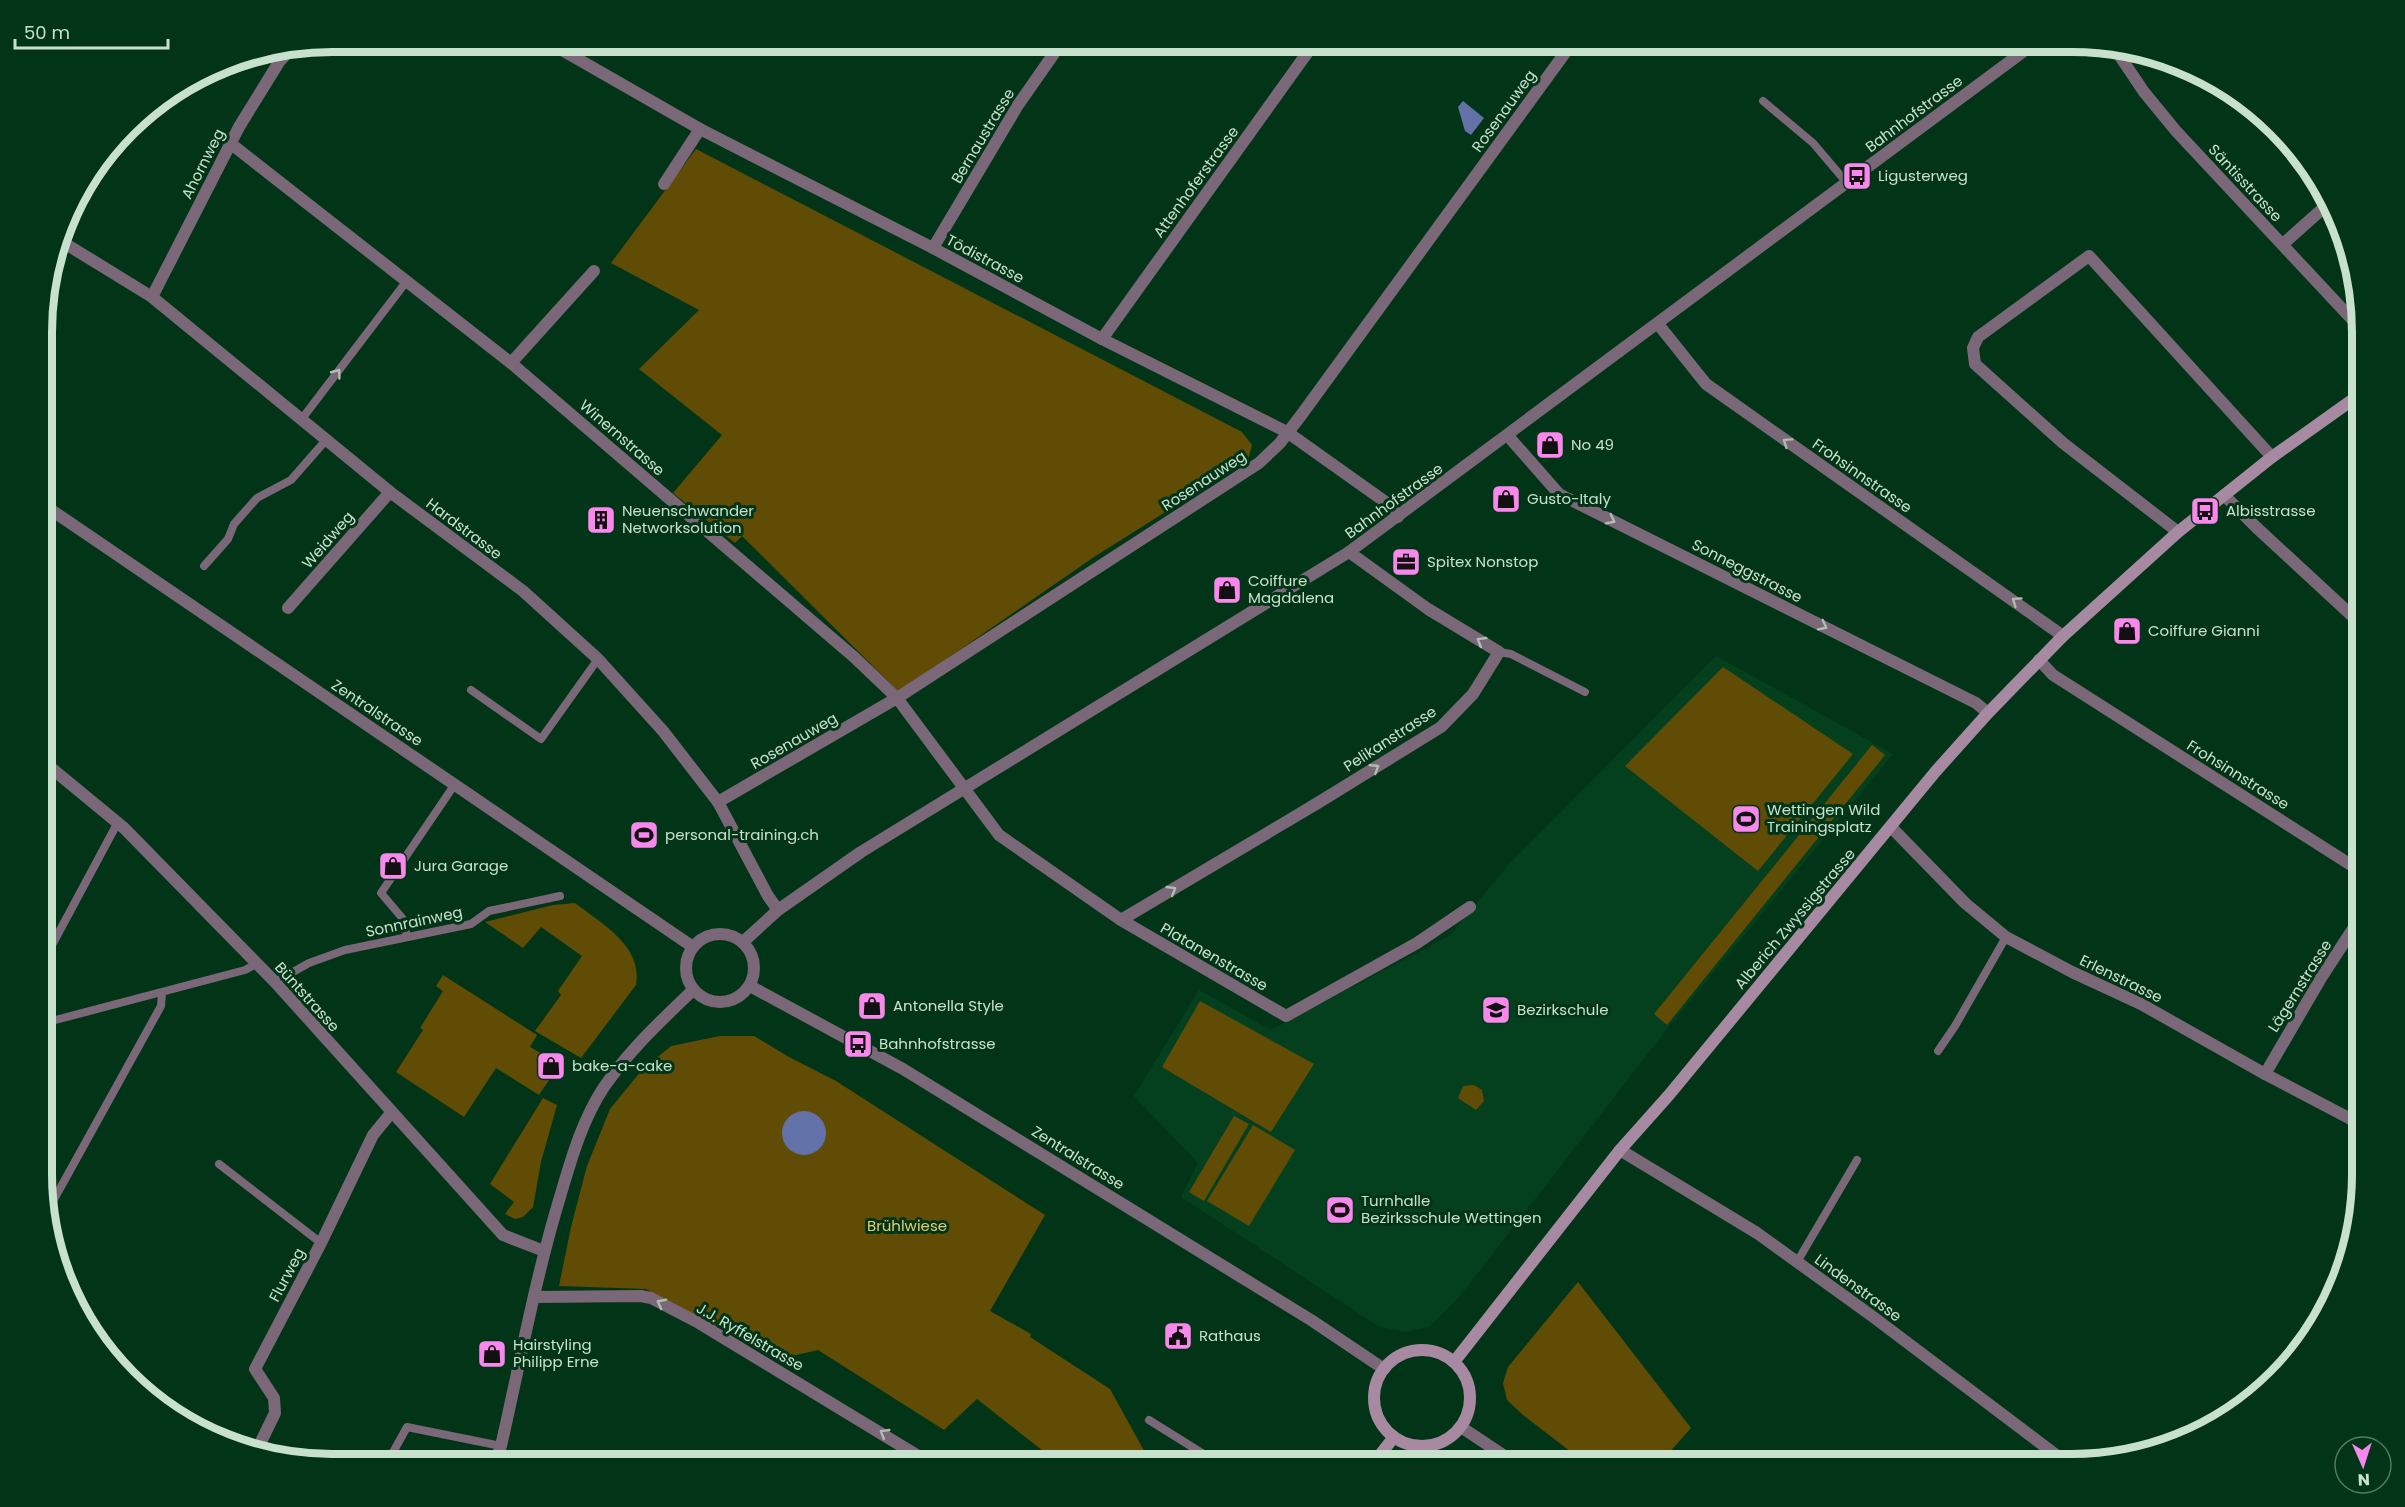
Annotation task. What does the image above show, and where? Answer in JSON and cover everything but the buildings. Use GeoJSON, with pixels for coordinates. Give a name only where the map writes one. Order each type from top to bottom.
{"type":"FeatureCollection","features":[{"type":"Feature","properties":{"kind":"street","name":"Tödistrasse"},"geometry":{"type":"LineString","coordinates":[[566,52],[700,129],[933,248],[1102,339],[1287,432],[1391,506],[1398,517]]}},
{"type":"Feature","properties":{"kind":"street","name":"Bernaustrasse"},"geometry":{"type":"LineString","coordinates":[[933,248],[1018,105],[1055,52]]}},
{"type":"Feature","properties":{"kind":"street","name":"Attenhoferstrasse"},"geometry":{"type":"LineString","coordinates":[[1102,339],[1308,52]]}},
{"type":"Feature","properties":{"kind":"street","name":"Rosenauweg"},"geometry":{"type":"LineString","coordinates":[[718,802],[897,698],[1259,463],[1280,443],[1566,52]]}},
{"type":"Feature","properties":{"kind":"street","name":"Bahnhofstrasse"},"geometry":{"type":"LineString","coordinates":[[743,942],[778,910],[861,852],[1349,552],[2023,52]]}},
{"type":"Feature","properties":{"kind":"street","name":"Ahornweg"},"geometry":{"type":"LineString","coordinates":[[152,297],[230,143],[283,57]]}},
{"type":"Feature","properties":{"kind":"street","name":"Säntisstrasse"},"geometry":{"type":"LineString","coordinates":[[2120,57],[2144,92],[2176,131],[2352,319]]}},
{"type":"Feature","properties":{"kind":"street"},"geometry":{"type":"LineString","coordinates":[[664,184],[700,129]]}},
{"type":"Feature","properties":{"kind":"street","name":"Winernstrasse"},"geometry":{"type":"LineString","coordinates":[[230,143],[512,363],[854,657],[897,698],[965,789]]}},
{"type":"Feature","properties":{"kind":"street"},"geometry":{"type":"LineString","coordinates":[[2283,244],[2323,208]]}},
{"type":"Feature","properties":{"kind":"street","name":"Hardstrasse"},"geometry":{"type":"LineString","coordinates":[[67,244],[152,297],[390,492],[523,591],[598,659],[663,731],[718,802],[768,896],[778,910]]}},
{"type":"Feature","properties":{"kind":"street"},"geometry":{"type":"LineString","coordinates":[[2178,532],[2063,443],[1975,364],[1973,348],[1978,337],[2089,256],[2272,457]]}},
{"type":"Feature","properties":{"kind":"street"},"geometry":{"type":"LineString","coordinates":[[512,363],[594,271]]}},
{"type":"Feature","properties":{"kind":"street","name":"Frohsinnstrasse"},"geometry":{"type":"LineString","coordinates":[[1658,324],[1706,384],[2052,626],[2063,636]]}},
{"type":"Feature","properties":{"kind":"street","name":"Alberich Zwyssigstrasse"},"geometry":{"type":"LineString","coordinates":[[1454,1362],[1620,1150],[1676,1086],[1936,771],[1988,713],[2063,636],[2178,532],[2272,457],[2352,400]]}},
{"type":"Feature","properties":{"kind":"street","name":"Sonneggstrasse"},"geometry":{"type":"LineString","coordinates":[[1508,436],[1559,494],[1976,703],[1988,713]]}},
{"type":"Feature","properties":{"kind":"street","name":"Weidweg"},"geometry":{"type":"LineString","coordinates":[[288,608],[390,492]]}},
{"type":"Feature","properties":{"kind":"street"},"geometry":{"type":"LineString","coordinates":[[2224,495],[2352,616]]}},
{"type":"Feature","properties":{"kind":"street","name":"Zentralstrasse"},"geometry":{"type":"LineString","coordinates":[[52,510],[693,947]]}},
{"type":"Feature","properties":{"kind":"street"},"geometry":{"type":"LineString","coordinates":[[1349,552],[1428,609],[1499,652]]}},
{"type":"Feature","properties":{"kind":"street","name":"Pelikanstrasse"},"geometry":{"type":"LineString","coordinates":[[1121,920],[1441,727],[1473,694],[1499,652]]}},
{"type":"Feature","properties":{"kind":"street","name":"Frohsinnstrasse"},"geometry":{"type":"LineString","coordinates":[[2039,660],[2054,675],[2352,866]]}},
{"type":"Feature","properties":{"kind":"street","name":"Büntstrasse"},"geometry":{"type":"LineString","coordinates":[[52,768],[118,822],[275,982],[502,1235],[543,1251]]}},
{"type":"Feature","properties":{"kind":"street","name":"Platanenstrasse"},"geometry":{"type":"LineString","coordinates":[[965,789],[999,835],[1121,920],[1286,1016],[1417,943],[1470,907]]}},
{"type":"Feature","properties":{"kind":"street","name":"Erlenstrasse"},"geometry":{"type":"LineString","coordinates":[[1891,827],[1965,903],[2006,937],[2140,1004],[2352,1120]]}},
{"type":"Feature","properties":{"kind":"street","name":"Lägernstrasse"},"geometry":{"type":"LineString","coordinates":[[2265,1074],[2321,978],[2352,930]]}},
{"type":"Feature","properties":{"kind":"street"},"geometry":{"type":"LineString","coordinates":[[722,933],[743,942],[753,958],[753,977],[750,986],[736,998],[718,1002],[700,996],[693,990],[686,973],[688,955],[701,939],[722,933]]}},
{"type":"Feature","properties":{"kind":"street","name":"Zentralstrasse"},"geometry":{"type":"LineString","coordinates":[[750,986],[903,1069],[1311,1320],[1384,1369]]}},
{"type":"Feature","properties":{"kind":"street"},"geometry":{"type":"LineString","coordinates":[[498,1454],[543,1251],[570,1163],[585,1124],[604,1088],[641,1039],[693,990]]}},
{"type":"Feature","properties":{"kind":"street","name":"Flurweg"},"geometry":{"type":"LineString","coordinates":[[259,1445],[275,1413],[274,1398],[255,1369],[321,1243],[373,1135],[391,1113]]}},
{"type":"Feature","properties":{"kind":"street","name":"Lindenstrasse"},"geometry":{"type":"LineString","coordinates":[[1620,1150],[1757,1233],[1872,1316],[2055,1454]]}},
{"type":"Feature","properties":{"kind":"street","name":"J.J. Ryffelstrasse"},"geometry":{"type":"LineString","coordinates":[[534,1297],[641,1296],[651,1298],[718,1334],[915,1454]]}},
{"type":"Feature","properties":{"kind":"street"},"geometry":{"type":"LineString","coordinates":[[1425,1350],[1440,1354],[1454,1362],[1469,1388],[1470,1403],[1461,1427],[1451,1437],[1439,1444],[1423,1446],[1408,1444],[1385,1430],[1377,1415],[1374,1399],[1376,1383],[1384,1369],[1395,1358],[1410,1352],[1425,1350]]}},
{"type":"Feature","properties":{"kind":"street"},"geometry":{"type":"LineString","coordinates":[[1461,1427],[1502,1454]]}},
{"type":"Feature","properties":{"kind":"street"},"geometry":{"type":"LineString","coordinates":[[1381,1454],[1394,1437]]}},
{"type":"Feature","properties":{"kind":"lane"},"geometry":{"type":"LineString","coordinates":[[1763,101],[1813,143],[1847,183]]}},
{"type":"Feature","properties":{"kind":"lane"},"geometry":{"type":"LineString","coordinates":[[301,420],[406,282]]}},
{"type":"Feature","properties":{"kind":"lane"},"geometry":{"type":"LineString","coordinates":[[204,566],[228,539],[234,524],[257,498],[291,480],[326,440]]}},
{"type":"Feature","properties":{"kind":"lane"},"geometry":{"type":"LineString","coordinates":[[1499,652],[1511,654],[1585,692]]}},
{"type":"Feature","properties":{"kind":"lane"},"geometry":{"type":"LineString","coordinates":[[471,690],[541,739],[598,659]]}},
{"type":"Feature","properties":{"kind":"lane"},"geometry":{"type":"LineString","coordinates":[[407,937],[403,919],[381,892],[455,784]]}},
{"type":"Feature","properties":{"kind":"lane"},"geometry":{"type":"LineString","coordinates":[[52,945],[118,822]]}},
{"type":"Feature","properties":{"kind":"lane","name":"Sonnrainweg"},"geometry":{"type":"LineString","coordinates":[[275,982],[309,963],[345,950],[471,924],[489,911],[560,896]]}},
{"type":"Feature","properties":{"kind":"lane"},"geometry":{"type":"LineString","coordinates":[[1938,1051],[2006,937]]}},
{"type":"Feature","properties":{"kind":"lane"},"geometry":{"type":"LineString","coordinates":[[52,1021],[245,970],[256,964]]}},
{"type":"Feature","properties":{"kind":"lane"},"geometry":{"type":"LineString","coordinates":[[54,1200],[161,1006],[162,993]]}},
{"type":"Feature","properties":{"kind":"lane"},"geometry":{"type":"LineString","coordinates":[[1797,1262],[1857,1160]]}},
{"type":"Feature","properties":{"kind":"lane"},"geometry":{"type":"LineString","coordinates":[[219,1164],[321,1243]]}},
{"type":"Feature","properties":{"kind":"lane"},"geometry":{"type":"LineString","coordinates":[[1149,1420],[1203,1454]]}},
{"type":"Feature","properties":{"kind":"lane"},"geometry":{"type":"LineString","coordinates":[[392,1454],[407,1427],[501,1446]]}},
{"type":"Feature","properties":{"kind":"shaded area","name":"Bezirkschule"},"geometry":{"type":"Polygon","coordinates":[[[1716,656],[1893,754],[1663,1034],[1460,1296],[1429,1327],[1404,1332],[1378,1326],[1181,1197],[1198,1163],[1134,1096],[1199,990],[1271,1030],[1449,936],[1510,863],[1716,656]]]}},
{"type":"Feature","properties":{"kind":"green space"},"geometry":{"type":"Polygon","coordinates":[[[696,149],[1242,432],[1252,445],[1248,460],[1094,557],[899,692],[742,536],[735,543],[673,493],[722,435],[639,369],[699,310],[611,263],[696,149]]]}},
{"type":"Feature","properties":{"kind":"green space","name":"Wettingen Wild Trainingsplatz"},"geometry":{"type":"Polygon","coordinates":[[[1723,667],[1853,754],[1758,871],[1625,766],[1723,667]]]}},
{"type":"Feature","properties":{"kind":"green space"},"geometry":{"type":"Polygon","coordinates":[[[1872,745],[1885,755],[1667,1025],[1654,1014],[1872,745]]]}},
{"type":"Feature","properties":{"kind":"green space"},"geometry":{"type":"Polygon","coordinates":[[[575,903],[608,928],[627,947],[636,971],[636,985],[581,1058],[535,1031],[561,995],[558,991],[582,956],[541,927],[523,948],[485,922],[553,905],[575,903]]]}},
{"type":"Feature","properties":{"kind":"green space"},"geometry":{"type":"Polygon","coordinates":[[[443,975],[537,1035],[530,1047],[560,1064],[539,1095],[496,1068],[464,1117],[396,1072],[423,1030],[420,1028],[443,991],[436,986],[443,975]]]}},
{"type":"Feature","properties":{"kind":"green space"},"geometry":{"type":"Polygon","coordinates":[[[1200,1001],[1314,1064],[1271,1132],[1162,1067],[1200,1001]]]}},
{"type":"Feature","properties":{"kind":"green space","name":"Brühlwiese"},"geometry":{"type":"Polygon","coordinates":[[[720,1036],[754,1036],[836,1081],[1045,1215],[990,1311],[1031,1334],[1030,1337],[1110,1389],[1146,1454],[1047,1454],[977,1399],[944,1430],[818,1350],[779,1359],[646,1289],[559,1286],[587,1166],[610,1109],[642,1070],[671,1046],[720,1036]]]}},
{"type":"Feature","properties":{"kind":"green space"},"geometry":{"type":"Polygon","coordinates":[[[1474,1085],[1482,1090],[1484,1101],[1476,1110],[1458,1098],[1463,1086],[1474,1085]]]}},
{"type":"Feature","properties":{"kind":"green space"},"geometry":{"type":"Polygon","coordinates":[[[543,1098],[557,1105],[541,1162],[533,1207],[523,1217],[515,1219],[505,1214],[514,1202],[490,1184],[543,1098]]]}},
{"type":"Feature","properties":{"kind":"green space"},"geometry":{"type":"Polygon","coordinates":[[[1234,1116],[1249,1124],[1204,1201],[1189,1192],[1234,1116]]]}},
{"type":"Feature","properties":{"kind":"green space"},"geometry":{"type":"Polygon","coordinates":[[[1253,1125],[1295,1150],[1249,1226],[1207,1201],[1253,1125]]]}},
{"type":"Feature","properties":{"kind":"green space"},"geometry":{"type":"Polygon","coordinates":[[[1578,1282],[1691,1428],[1668,1454],[1574,1454],[1507,1400],[1503,1383],[1508,1367],[1578,1282]]]}},
{"type":"Feature","properties":{"kind":"water"},"geometry":{"type":"Polygon","coordinates":[[[1463,101],[1484,118],[1471,135],[1465,131],[1458,107],[1463,101]]]}},
{"type":"Feature","properties":{"kind":"water"},"geometry":{"type":"Polygon","coordinates":[[[804,1111],[820,1117],[826,1133],[820,1149],[804,1155],[788,1149],[782,1133],[788,1117],[804,1111]]]}},
{"type":"Feature","properties":{"kind":"place","name":"Ligusterweg"},"geometry":{"type":"Point","coordinates":[1857,176]}},
{"type":"Feature","properties":{"kind":"place","name":"No 49"},"geometry":{"type":"Point","coordinates":[1550,445]}},
{"type":"Feature","properties":{"kind":"place","name":"Gusto-Italy"},"geometry":{"type":"Point","coordinates":[1506,499]}},
{"type":"Feature","properties":{"kind":"place","name":"Albisstrasse"},"geometry":{"type":"Point","coordinates":[2205,511]}},
{"type":"Feature","properties":{"kind":"place","name":"Neuenschwander Networksolution"},"geometry":{"type":"Point","coordinates":[601,520]}},
{"type":"Feature","properties":{"kind":"place","name":"Spitex Nonstop"},"geometry":{"type":"Point","coordinates":[1406,562]}},
{"type":"Feature","properties":{"kind":"place","name":"Coiffure Magdalena"},"geometry":{"type":"Point","coordinates":[1227,590]}},
{"type":"Feature","properties":{"kind":"place","name":"Coiffure Gianni"},"geometry":{"type":"Point","coordinates":[2127,631]}},
{"type":"Feature","properties":{"kind":"place","name":"Wettingen Wild Trainingsplatz"},"geometry":{"type":"Point","coordinates":[1746,819]}},
{"type":"Feature","properties":{"kind":"place","name":"personal-training.ch"},"geometry":{"type":"Point","coordinates":[644,835]}},
{"type":"Feature","properties":{"kind":"place","name":"Jura Garage"},"geometry":{"type":"Point","coordinates":[393,866]}},
{"type":"Feature","properties":{"kind":"place","name":"Antonella Style"},"geometry":{"type":"Point","coordinates":[872,1006]}},
{"type":"Feature","properties":{"kind":"place","name":"Bezirkschule"},"geometry":{"type":"Point","coordinates":[1496,1010]}},
{"type":"Feature","properties":{"kind":"place","name":"Bahnhofstrasse"},"geometry":{"type":"Point","coordinates":[858,1044]}},
{"type":"Feature","properties":{"kind":"place","name":"bake-a-cake"},"geometry":{"type":"Point","coordinates":[551,1066]}},
{"type":"Feature","properties":{"kind":"place","name":"Turnhalle Bezirksschule Wettingen"},"geometry":{"type":"Point","coordinates":[1340,1210]}},
{"type":"Feature","properties":{"kind":"place","name":"Rathaus"},"geometry":{"type":"Point","coordinates":[1178,1336]}},
{"type":"Feature","properties":{"kind":"place","name":"Hairstyling Philipp Erne"},"geometry":{"type":"Point","coordinates":[492,1354]}}]}
